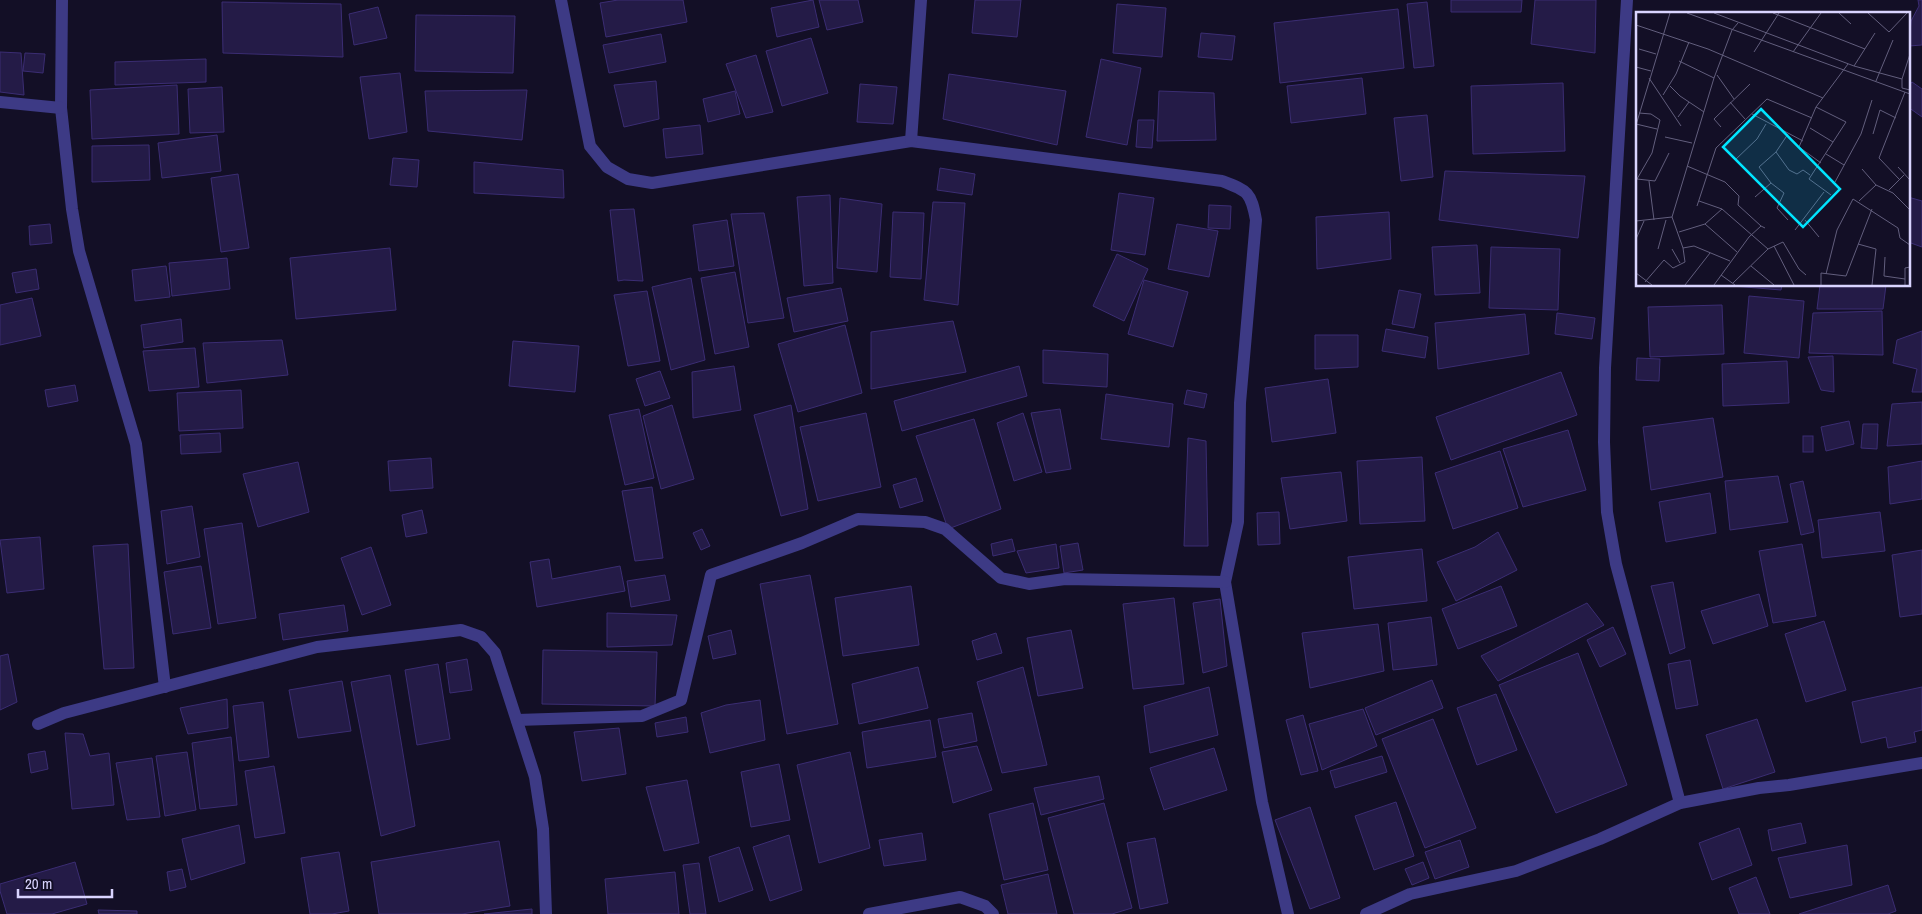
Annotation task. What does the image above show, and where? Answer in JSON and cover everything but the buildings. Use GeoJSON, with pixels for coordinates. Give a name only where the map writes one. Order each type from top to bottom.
{"type":"FeatureCollection","features":[{"type":"Feature","properties":{"kind":"street"},"geometry":{"type":"LineString","coordinates":[[62,0],[61,108],[72,209],[79,251],[136,444],[164,687]]}},
{"type":"Feature","properties":{"kind":"street"},"geometry":{"type":"LineString","coordinates":[[561,0],[590,146],[607,167],[628,179],[652,183],[911,141],[1222,181],[1240,188],[1253,200],[1256,220],[1240,403],[1238,522],[1224,582],[1262,802],[1288,914]]}},
{"type":"Feature","properties":{"kind":"street"},"geometry":{"type":"LineString","coordinates":[[911,141],[921,0]]}},
{"type":"Feature","properties":{"kind":"street"},"geometry":{"type":"LineString","coordinates":[[1627,0],[1605,368],[1604,442],[1607,512],[1616,564],[1680,803]]}},
{"type":"Feature","properties":{"kind":"street"},"geometry":{"type":"LineString","coordinates":[[0,102],[61,108]]}},
{"type":"Feature","properties":{"kind":"street"},"geometry":{"type":"LineString","coordinates":[[517,720],[642,716],[681,700],[711,574],[802,543],[858,519],[925,522],[945,528],[1001,578],[1029,584],[1065,579],[1224,582]]}},
{"type":"Feature","properties":{"kind":"street"},"geometry":{"type":"LineString","coordinates":[[38,724],[64,713],[317,647],[461,630],[481,637],[495,654],[535,777],[543,829],[546,914]]}},
{"type":"Feature","properties":{"kind":"street"},"geometry":{"type":"LineString","coordinates":[[1366,914],[1410,894],[1516,872],[1600,839],[1680,803],[1759,788],[1789,785],[1922,763]]}},
{"type":"Feature","properties":{"kind":"street"},"geometry":{"type":"LineString","coordinates":[[869,914],[960,897],[985,906],[993,914]]}}]}
